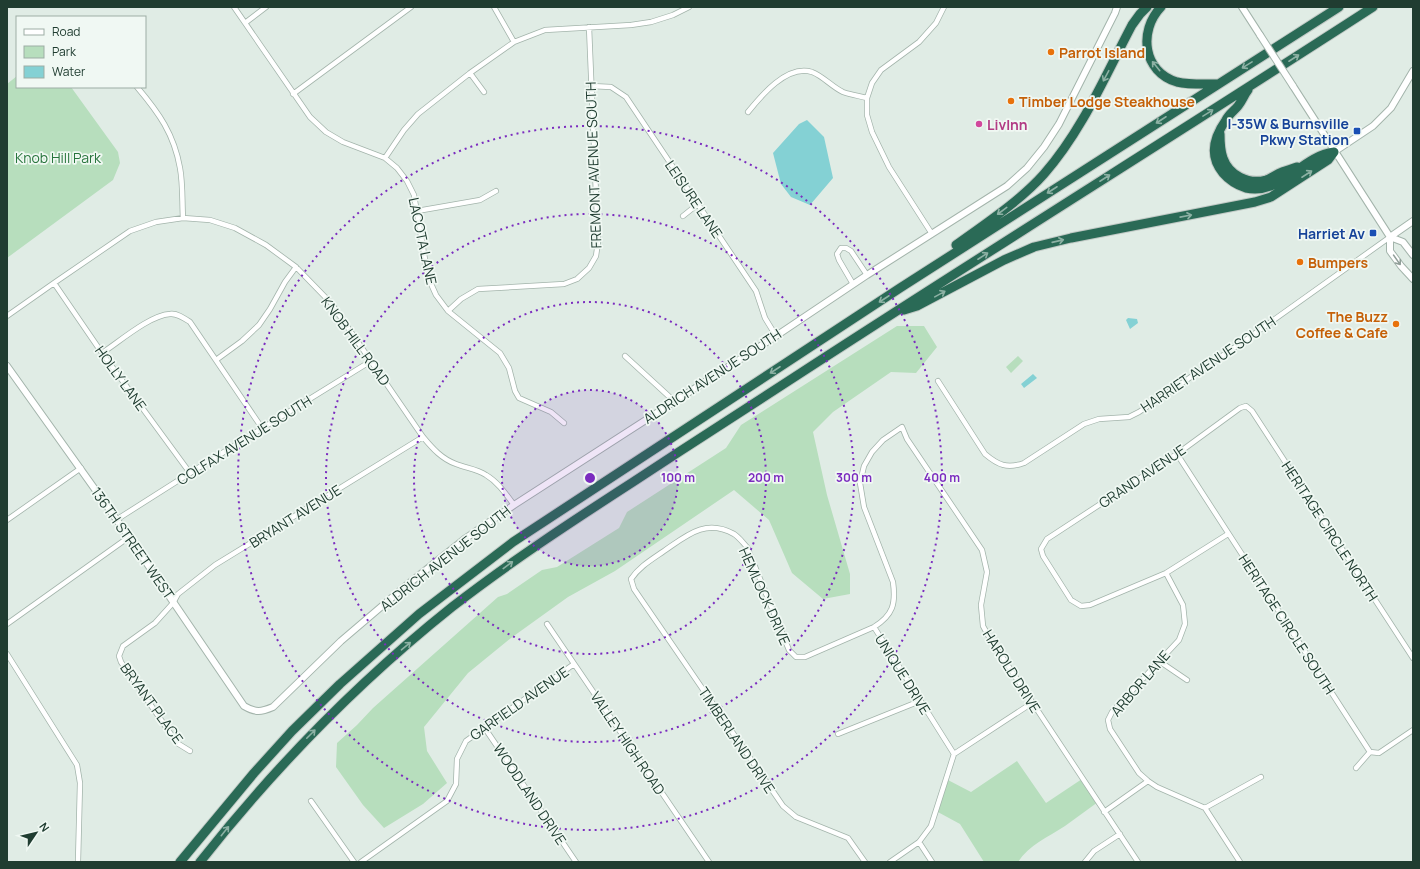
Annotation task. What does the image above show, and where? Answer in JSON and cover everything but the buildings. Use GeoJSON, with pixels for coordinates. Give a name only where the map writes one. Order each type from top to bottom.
{"type":"FeatureCollection","features":[{"type":"Feature","properties":{"kind":"highway"},"geometry":{"type":"LineString","coordinates":[[900,288],[1012,204],[1043,175],[1064,150],[1077,130],[1132,25],[1147,7]]}},
{"type":"Feature","properties":{"kind":"highway"},"geometry":{"type":"LineString","coordinates":[[1161,7],[1154,14],[1149,23],[1146,34],[1146,46],[1156,67],[1165,76],[1177,82],[1191,84],[1218,84]]}},
{"type":"Feature","properties":{"kind":"highway"},"geometry":{"type":"LineString","coordinates":[[180,862],[254,773],[292,731],[363,662],[435,601],[535,527],[900,288],[1339,7]]}},
{"type":"Feature","properties":{"kind":"highway"},"geometry":{"type":"LineString","coordinates":[[200,862],[266,782],[323,722],[372,675],[452,608],[554,532],[891,314],[1373,7]]}},
{"type":"Feature","properties":{"kind":"highway"},"geometry":{"type":"LineString","coordinates":[[1249,87],[1238,106],[1226,119],[1214,142],[1218,166],[1230,180],[1242,186],[1256,189],[1269,187],[1324,153],[1334,152]]}},
{"type":"Feature","properties":{"kind":"highway"},"geometry":{"type":"LineString","coordinates":[[891,314],[917,306],[1004,260],[1034,247],[1071,238],[1255,202],[1271,197],[1328,160],[1334,152]]}},
{"type":"Feature","properties":{"kind":"street","name":"LACOTA LANE"},"geometry":{"type":"LineString","coordinates":[[234,7],[310,118],[326,132],[343,142],[385,158],[397,168],[407,181],[414,195],[428,277],[436,295],[448,311],[500,352],[509,368],[515,391],[519,398],[551,412],[564,423]]}},
{"type":"Feature","properties":{"kind":"street"},"geometry":{"type":"LineString","coordinates":[[244,23],[266,7]]}},
{"type":"Feature","properties":{"kind":"street"},"geometry":{"type":"LineString","coordinates":[[293,94],[411,7]]}},
{"type":"Feature","properties":{"kind":"street"},"geometry":{"type":"LineString","coordinates":[[494,7],[514,42]]}},
{"type":"Feature","properties":{"kind":"street"},"geometry":{"type":"LineString","coordinates":[[385,158],[404,130],[418,114],[470,73],[514,42],[545,30],[631,25],[651,22],[673,15],[689,7]]}},
{"type":"Feature","properties":{"kind":"street"},"geometry":{"type":"LineString","coordinates":[[932,234],[889,167],[875,139],[867,115],[867,98],[872,83],[881,70],[919,42],[936,23],[944,7]]}},
{"type":"Feature","properties":{"kind":"street","name":"ALDRICH AVENUE SOUTH"},"geometry":{"type":"LineString","coordinates":[[263,711],[273,707],[341,641],[402,589],[466,538],[514,505],[776,336],[853,284],[1007,186],[1027,168],[1044,147],[1058,124],[1117,7]]}},
{"type":"Feature","properties":{"kind":"street"},"geometry":{"type":"LineString","coordinates":[[1242,7],[1390,237],[1390,250],[1401,266],[1413,279]]}},
{"type":"Feature","properties":{"kind":"street","name":"FREMONT AVENUE SOUTH"},"geometry":{"type":"LineString","coordinates":[[448,311],[461,299],[478,289],[564,284],[577,278],[589,268],[596,256],[598,242],[588,27]]}},
{"type":"Feature","properties":{"kind":"street"},"geometry":{"type":"LineString","coordinates":[[748,112],[764,93],[787,76],[798,71],[812,72],[843,92],[867,98]]}},
{"type":"Feature","properties":{"kind":"street"},"geometry":{"type":"LineString","coordinates":[[1334,152],[1373,126],[1391,108],[1413,71]]}},
{"type":"Feature","properties":{"kind":"street"},"geometry":{"type":"LineString","coordinates":[[470,73],[484,92]]}},
{"type":"Feature","properties":{"kind":"street","name":"LEISURE LANE"},"geometry":{"type":"LineString","coordinates":[[591,86],[611,87],[626,97],[756,291],[765,318],[776,336]]}},
{"type":"Feature","properties":{"kind":"street"},"geometry":{"type":"LineString","coordinates":[[138,88],[156,108],[171,135],[180,169],[182,218]]}},
{"type":"Feature","properties":{"kind":"street"},"geometry":{"type":"LineString","coordinates":[[417,211],[480,200],[496,191]]}},
{"type":"Feature","properties":{"kind":"street"},"geometry":{"type":"LineString","coordinates":[[683,216],[698,204]]}},
{"type":"Feature","properties":{"kind":"street","name":"KNOB HILL ROAD"},"geometry":{"type":"LineString","coordinates":[[7,316],[54,282],[130,231],[156,222],[182,218],[210,220],[235,228],[266,245],[296,267],[331,303],[423,437],[434,450],[443,458],[456,464],[477,470],[492,479],[514,505]]}},
{"type":"Feature","properties":{"kind":"street"},"geometry":{"type":"LineString","coordinates":[[1390,237],[1413,221]]}},
{"type":"Feature","properties":{"kind":"street"},"geometry":{"type":"LineString","coordinates":[[1390,237],[1403,242],[1413,255]]}},
{"type":"Feature","properties":{"kind":"street","name":"HARRIET AVENUE SOUTH"},"geometry":{"type":"LineString","coordinates":[[938,381],[985,454],[996,463],[1016,466],[1024,463],[1084,424],[1100,419],[1130,417],[1139,412],[1247,339],[1390,237]]}},
{"type":"Feature","properties":{"kind":"street"},"geometry":{"type":"LineString","coordinates":[[853,284],[837,254],[841,248],[846,248],[851,251],[867,275]]}},
{"type":"Feature","properties":{"kind":"street"},"geometry":{"type":"LineString","coordinates":[[216,360],[242,341],[258,325],[270,309],[284,282],[296,267]]}},
{"type":"Feature","properties":{"kind":"street","name":"HOLLY LANE"},"geometry":{"type":"LineString","coordinates":[[54,282],[102,353],[190,473]]}},
{"type":"Feature","properties":{"kind":"street"},"geometry":{"type":"LineString","coordinates":[[102,353],[154,318],[171,314],[182,317],[190,322],[262,428]]}},
{"type":"Feature","properties":{"kind":"street"},"geometry":{"type":"LineString","coordinates":[[625,356],[674,401]]}},
{"type":"Feature","properties":{"kind":"street","name":"COLFAX AVENUE SOUTH"},"geometry":{"type":"LineString","coordinates":[[116,520],[372,361]]}},
{"type":"Feature","properties":{"kind":"street","name":"136TH STREET WEST"},"geometry":{"type":"LineString","coordinates":[[7,366],[81,468],[244,706],[253,711],[263,711]]}},
{"type":"Feature","properties":{"kind":"street","name":"GRAND AVENUE"},"geometry":{"type":"LineString","coordinates":[[1166,573],[1090,605],[1081,606],[1071,600],[1043,556],[1041,549],[1046,539],[1177,454],[1240,408],[1246,406]]}},
{"type":"Feature","properties":{"kind":"street","name":"HERITAGE CIRCLE NORTH"},"geometry":{"type":"LineString","coordinates":[[1246,406],[1252,411],[1413,658]]}},
{"type":"Feature","properties":{"kind":"street","name":"UNIQUE DRIVE"},"geometry":{"type":"LineString","coordinates":[[902,427],[883,440],[872,452],[864,466],[860,483],[864,507],[893,582],[894,592],[894,602],[888,617],[874,627],[954,754]]}},
{"type":"Feature","properties":{"kind":"street","name":"HAROLD DRIVE"},"geometry":{"type":"LineString","coordinates":[[902,427],[907,439],[982,550],[986,572],[981,606],[983,626],[1032,703],[1138,862]]}},
{"type":"Feature","properties":{"kind":"street","name":"BRYANT AVENUE"},"geometry":{"type":"LineString","coordinates":[[173,603],[178,594],[216,565],[423,437]]}},
{"type":"Feature","properties":{"kind":"street","name":"HERITAGE CIRCLE SOUTH"},"geometry":{"type":"LineString","coordinates":[[1177,454],[1370,752]]}},
{"type":"Feature","properties":{"kind":"street"},"geometry":{"type":"LineString","coordinates":[[7,520],[81,468]]}},
{"type":"Feature","properties":{"kind":"street","name":"HEMLOCK DRIVE"},"geometry":{"type":"LineString","coordinates":[[634,589],[631,579],[637,570],[692,531],[705,528],[719,528],[735,534],[747,547],[789,650],[796,657],[806,657],[874,627]]}},
{"type":"Feature","properties":{"kind":"street"},"geometry":{"type":"LineString","coordinates":[[1166,573],[1228,534]]}},
{"type":"Feature","properties":{"kind":"street"},"geometry":{"type":"LineString","coordinates":[[7,624],[129,537]]}},
{"type":"Feature","properties":{"kind":"street","name":"ARBOR LANE"},"geometry":{"type":"LineString","coordinates":[[1166,573],[1183,605],[1185,624],[1179,640],[1112,712],[1108,720],[1110,729],[1139,773],[1157,787],[1205,808]]}},
{"type":"Feature","properties":{"kind":"street","name":"TIMBERLAND DRIVE"},"geometry":{"type":"LineString","coordinates":[[634,589],[783,806],[796,817],[848,838],[865,862]]}},
{"type":"Feature","properties":{"kind":"street","name":"BRYANT PLACE"},"geometry":{"type":"LineString","coordinates":[[173,603],[155,623],[123,646],[119,656],[121,662],[177,742],[190,751]]}},
{"type":"Feature","properties":{"kind":"street","name":"VALLEY HIGH ROAD"},"geometry":{"type":"LineString","coordinates":[[547,624],[709,862]]}},
{"type":"Feature","properties":{"kind":"street"},"geometry":{"type":"LineString","coordinates":[[7,654],[77,765],[80,783],[78,862]]}},
{"type":"Feature","properties":{"kind":"street"},"geometry":{"type":"LineString","coordinates":[[1159,661],[1187,680]]}},
{"type":"Feature","properties":{"kind":"street","name":"GARFIELD AVENUE"},"geometry":{"type":"LineString","coordinates":[[361,862],[447,801],[456,784],[457,759],[466,741],[574,664]]}},
{"type":"Feature","properties":{"kind":"street"},"geometry":{"type":"LineString","coordinates":[[838,734],[920,701]]}},
{"type":"Feature","properties":{"kind":"street"},"geometry":{"type":"LineString","coordinates":[[890,862],[919,842],[931,826],[954,754],[1032,703]]}},
{"type":"Feature","properties":{"kind":"street","name":"WOODLAND DRIVE"},"geometry":{"type":"LineString","coordinates":[[484,727],[576,862]]}},
{"type":"Feature","properties":{"kind":"street"},"geometry":{"type":"LineString","coordinates":[[1356,768],[1370,752],[1379,753],[1413,730]]}},
{"type":"Feature","properties":{"kind":"street"},"geometry":{"type":"LineString","coordinates":[[1240,862],[1205,808],[1261,777]]}},
{"type":"Feature","properties":{"kind":"street"},"geometry":{"type":"LineString","coordinates":[[1104,812],[1148,781]]}},
{"type":"Feature","properties":{"kind":"street"},"geometry":{"type":"LineString","coordinates":[[311,801],[354,862]]}},
{"type":"Feature","properties":{"kind":"street"},"geometry":{"type":"LineString","coordinates":[[1085,862],[1094,851],[1120,834]]}},
{"type":"Feature","properties":{"kind":"street"},"geometry":{"type":"LineString","coordinates":[[919,842],[932,862]]}},
{"type":"Feature","properties":{"kind":"green space","name":"Knob Hill Park"},"geometry":{"type":"Polygon","coordinates":[[[16,77],[16,88],[72,88],[118,152],[120,163],[113,180],[7,258],[7,84],[16,77]]]}},
{"type":"Feature","properties":{"kind":"green space"},"geometry":{"type":"Polygon","coordinates":[[[897,326],[924,326],[937,347],[916,373],[891,372],[833,412],[813,432],[827,495],[850,574],[850,594],[823,599],[792,573],[769,520],[734,490],[615,571],[568,597],[511,638],[468,673],[424,727],[427,751],[447,783],[423,804],[384,828],[363,805],[336,767],[337,743],[373,708],[498,597],[507,594],[542,570],[557,567],[619,528],[627,512],[726,448],[741,425],[897,326]]]}},
{"type":"Feature","properties":{"kind":"green space"},"geometry":{"type":"Polygon","coordinates":[[[1018,356],[1023,361],[1011,373],[1006,367],[1018,356]]]}},
{"type":"Feature","properties":{"kind":"green space"},"geometry":{"type":"Polygon","coordinates":[[[1017,761],[1046,803],[1082,779],[1098,802],[1065,826],[1033,846],[1018,862],[984,862],[960,824],[936,811],[946,779],[971,792],[1017,761]]]}},
{"type":"Feature","properties":{"kind":"water"},"geometry":{"type":"Polygon","coordinates":[[[807,120],[824,137],[833,178],[810,205],[791,197],[781,184],[773,153],[799,124],[807,120]]]}},
{"type":"Feature","properties":{"kind":"water"},"geometry":{"type":"Polygon","coordinates":[[[1128,318],[1137,319],[1138,323],[1130,329],[1126,320],[1128,318]]]}},
{"type":"Feature","properties":{"kind":"water"},"geometry":{"type":"Polygon","coordinates":[[[1033,374],[1037,378],[1024,388],[1021,384],[1033,374]]]}},
{"type":"Feature","properties":{"kind":"place","name":"Parrot Island"},"geometry":{"type":"Point","coordinates":[1051,52]}},
{"type":"Feature","properties":{"kind":"place","name":"Timber Lodge Steakhouse"},"geometry":{"type":"Point","coordinates":[1011,101]}},
{"type":"Feature","properties":{"kind":"place","name":"LivInn"},"geometry":{"type":"Point","coordinates":[979,124]}},
{"type":"Feature","properties":{"kind":"place","name":"I-35W & Burnsville Pkwy Station"},"geometry":{"type":"Point","coordinates":[1357,131]}},
{"type":"Feature","properties":{"kind":"place","name":"Harriet Av"},"geometry":{"type":"Point","coordinates":[1373,233]}},
{"type":"Feature","properties":{"kind":"place","name":"Bumpers"},"geometry":{"type":"Point","coordinates":[1300,262]}},
{"type":"Feature","properties":{"kind":"place","name":"The Buzz Coffee & Cafe"},"geometry":{"type":"Point","coordinates":[1396,324]}}]}
